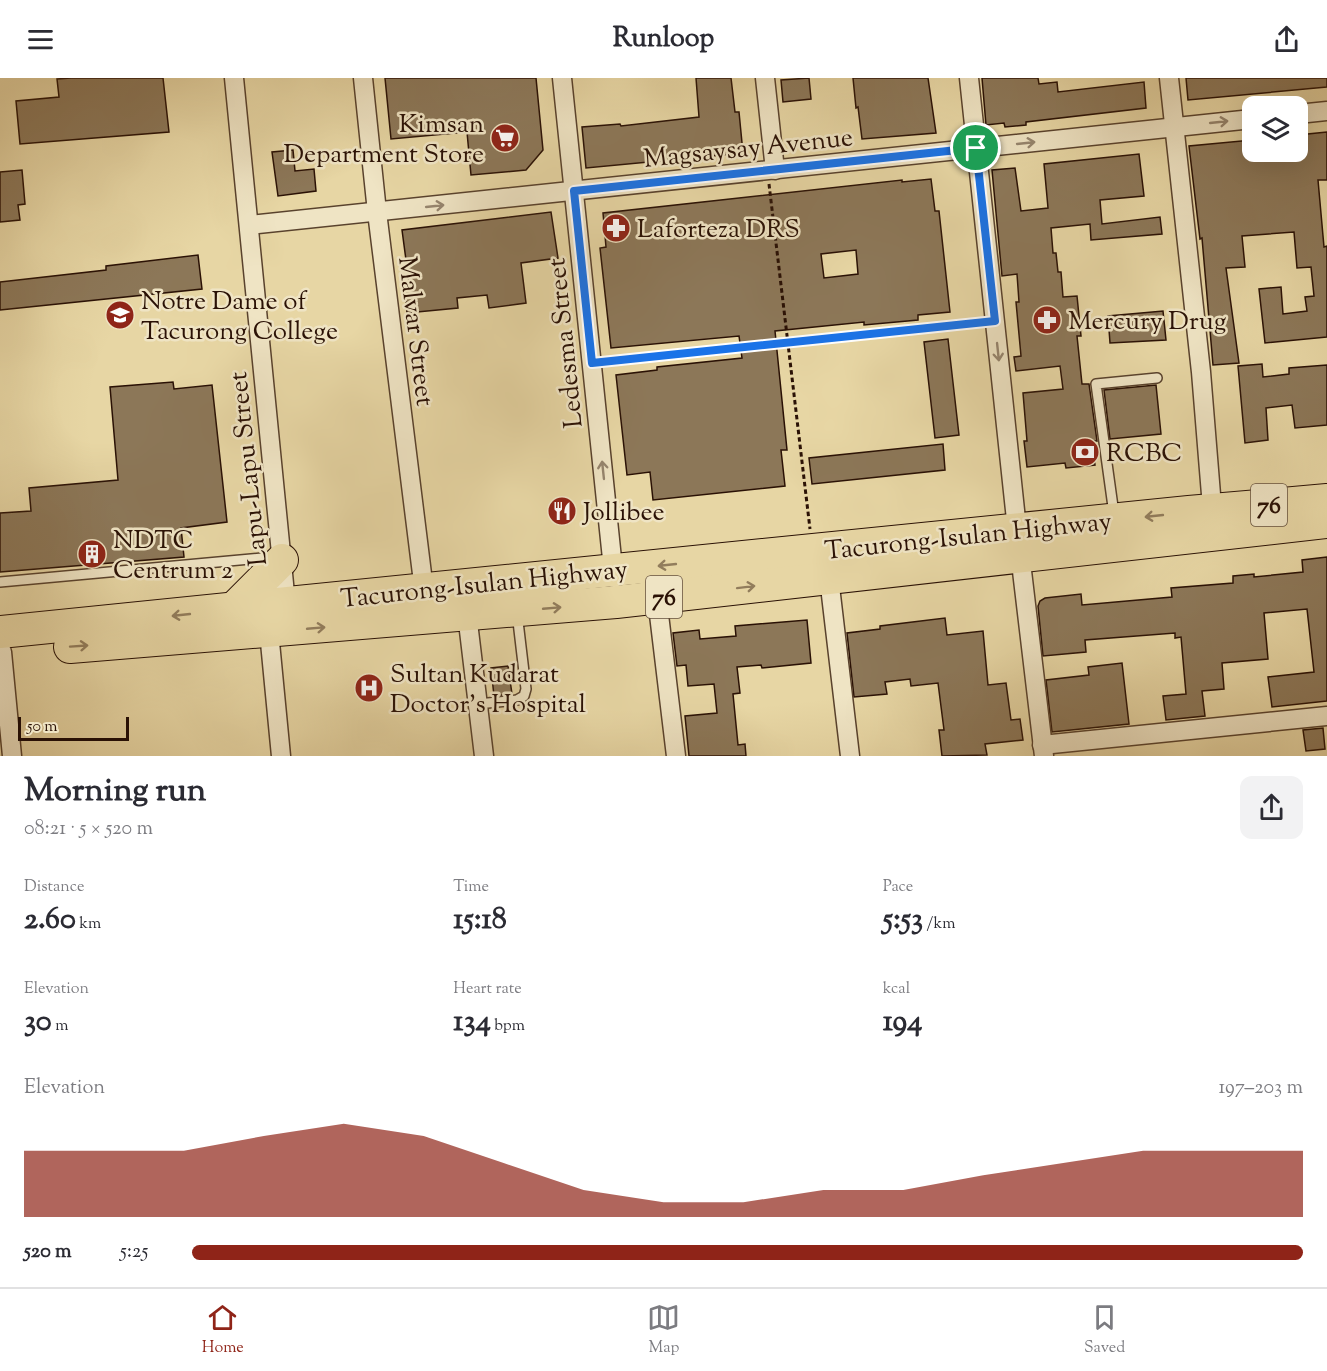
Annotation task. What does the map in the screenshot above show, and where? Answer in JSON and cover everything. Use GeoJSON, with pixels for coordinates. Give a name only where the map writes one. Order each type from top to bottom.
{"type":"FeatureCollection","features":[{"type":"Feature","properties":{"kind":"highway","name":"Tacurong-Isulan Highway"},"geometry":{"type":"LineString","coordinates":[[0,645],[232,610],[613,570],[813,550],[1019,543],[1214,523],[1327,500]]}},
{"type":"Feature","properties":{"kind":"highway","name":"Tacurong-Isulan Highway"},"geometry":{"type":"LineString","coordinates":[[0,645],[269,632],[616,602],[829,578],[1019,543],[1115,520],[1214,523],[1327,522]]}},
{"type":"Feature","properties":{"kind":"highway"},"geometry":{"type":"LineString","coordinates":[[232,610],[282,558]]}},
{"type":"Feature","properties":{"kind":"street","name":"Lapu-Lapu Street"},"geometry":{"type":"LineString","coordinates":[[234,78],[286,604]]}},
{"type":"Feature","properties":{"kind":"street","name":"Malvar Street"},"geometry":{"type":"LineString","coordinates":[[363,78],[377,212],[424,590]]}},
{"type":"Feature","properties":{"kind":"street","name":"Ledesma Street"},"geometry":{"type":"LineString","coordinates":[[562,78],[616,602]]}},
{"type":"Feature","properties":{"kind":"street"},"geometry":{"type":"LineString","coordinates":[[765,78],[771,170]]}},
{"type":"Feature","properties":{"kind":"street"},"geometry":{"type":"LineString","coordinates":[[969,78],[1043,750],[1327,716]]}},
{"type":"Feature","properties":{"kind":"street"},"geometry":{"type":"LineString","coordinates":[[1168,78],[1201,372],[1214,523]]}},
{"type":"Feature","properties":{"kind":"street"},"geometry":{"type":"LineString","coordinates":[[1308,113],[1327,111]]}},
{"type":"Feature","properties":{"kind":"street","name":"Magsaysay Avenue"},"geometry":{"type":"LineString","coordinates":[[249,225],[1242,120]]}},
{"type":"Feature","properties":{"kind":"street"},"geometry":{"type":"LineString","coordinates":[[829,578],[850,756]]}},
{"type":"Feature","properties":{"kind":"street"},"geometry":{"type":"LineString","coordinates":[[657,597],[676,756]]}},
{"type":"Feature","properties":{"kind":"street"},"geometry":{"type":"LineString","coordinates":[[467,614],[484,756]]}},
{"type":"Feature","properties":{"kind":"street"},"geometry":{"type":"LineString","coordinates":[[269,632],[281,756]]}},
{"type":"Feature","properties":{"kind":"street"},"geometry":{"type":"LineString","coordinates":[[0,645],[12,756]]}},
{"type":"Feature","properties":{"kind":"lane"},"geometry":{"type":"LineString","coordinates":[[1115,520],[1096,384],[1157,378]]}},
{"type":"Feature","properties":{"kind":"lane"},"geometry":{"type":"LineString","coordinates":[[0,582],[282,558]]}},
{"type":"Feature","properties":{"kind":"lane"},"geometry":{"type":"LineString","coordinates":[[478,704],[517,700],[524,696],[526,689],[517,611]]}},
{"type":"Feature","properties":{"kind":"path"},"geometry":{"type":"LineString","coordinates":[[771,170],[788,343],[813,550]]}},
{"type":"Feature","properties":{"kind":"path"},"geometry":{"type":"LineString","coordinates":[[592,363],[995,321]]}},
{"type":"Feature","properties":{"kind":"building"},"geometry":{"type":"Polygon","coordinates":[[[163,78],[169,132],[20,144],[16,101],[59,97],[57,79],[163,78]]]}},
{"type":"Feature","properties":{"kind":"building"},"geometry":{"type":"Polygon","coordinates":[[[385,78],[536,78],[543,150],[526,170],[471,175],[467,132],[391,139],[385,78]]]}},
{"type":"Feature","properties":{"kind":"building"},"geometry":{"type":"Polygon","coordinates":[[[696,78],[731,78],[735,112],[739,112],[743,153],[586,168],[582,127],[620,124],[621,126],[699,117],[696,78]]]}},
{"type":"Feature","properties":{"kind":"building"},"geometry":{"type":"Polygon","coordinates":[[[809,78],[811,99],[783,102],[781,80],[809,78]]]}},
{"type":"Feature","properties":{"kind":"building"},"geometry":{"type":"Polygon","coordinates":[[[853,78],[928,78],[936,133],[862,139],[853,78]]]}},
{"type":"Feature","properties":{"kind":"building"},"geometry":{"type":"Polygon","coordinates":[[[982,78],[1038,78],[1039,84],[1057,82],[1058,92],[1144,82],[1146,108],[1026,122],[1026,125],[1005,127],[1004,123],[986,125],[982,78]]]}},
{"type":"Feature","properties":{"kind":"building"},"geometry":{"type":"Polygon","coordinates":[[[1186,78],[1327,78],[1327,87],[1188,100],[1186,78]]]}},
{"type":"Feature","properties":{"kind":"building"},"geometry":{"type":"Polygon","coordinates":[[[1327,132],[1327,180],[1318,180],[1324,247],[1327,246],[1327,337],[1265,343],[1259,289],[1281,287],[1283,314],[1307,311],[1305,297],[1314,296],[1311,267],[1297,268],[1294,232],[1242,236],[1245,267],[1226,268],[1239,363],[1213,365],[1202,238],[1200,239],[1189,146],[1242,141],[1242,162],[1308,162],[1308,134],[1327,132]]]}},
{"type":"Feature","properties":{"kind":"building"},"geometry":{"type":"Polygon","coordinates":[[[293,150],[295,171],[314,169],[316,191],[278,196],[272,152],[293,150]]]}},
{"type":"Feature","properties":{"kind":"building"},"geometry":{"type":"Polygon","coordinates":[[[1139,154],[1144,196],[1100,200],[1102,224],[1160,217],[1162,234],[1091,240],[1090,224],[1051,228],[1053,253],[1056,253],[1058,272],[1061,272],[1063,297],[1077,296],[1081,336],[1077,336],[1082,384],[1089,384],[1097,441],[1092,441],[1095,465],[1066,468],[1065,463],[1027,467],[1023,393],[1063,389],[1060,366],[1016,371],[1014,357],[1021,356],[1016,302],[1019,302],[1017,274],[1002,276],[992,170],[1015,168],[1021,211],[1048,208],[1044,164],[1139,154]]]}},
{"type":"Feature","properties":{"kind":"building"},"geometry":{"type":"Polygon","coordinates":[[[22,170],[25,204],[18,205],[20,220],[0,222],[0,172],[22,170]]]}},
{"type":"Feature","properties":{"kind":"building"},"geometry":{"type":"Polygon","coordinates":[[[931,179],[935,211],[939,211],[950,312],[918,315],[918,320],[864,325],[864,322],[775,331],[787,450],[781,450],[785,486],[653,500],[650,472],[627,475],[616,375],[657,370],[657,367],[742,358],[739,336],[611,348],[600,248],[606,247],[603,213],[902,180],[902,182],[931,179]],[[856,250],[821,254],[824,278],[858,274],[856,250]]]}},
{"type":"Feature","properties":{"kind":"building"},"geometry":{"type":"Polygon","coordinates":[[[551,212],[558,258],[521,263],[526,303],[489,308],[487,295],[457,298],[458,308],[407,313],[405,290],[410,290],[402,230],[551,212]]]}},
{"type":"Feature","properties":{"kind":"building"},"geometry":{"type":"Polygon","coordinates":[[[198,255],[202,289],[0,310],[0,282],[106,270],[106,266],[198,255]]]}},
{"type":"Feature","properties":{"kind":"building"},"geometry":{"type":"Polygon","coordinates":[[[1163,311],[1166,340],[1110,343],[1108,316],[1163,311]]]}},
{"type":"Feature","properties":{"kind":"building"},"geometry":{"type":"Polygon","coordinates":[[[948,339],[959,435],[935,438],[924,342],[948,339]]]}},
{"type":"Feature","properties":{"kind":"building"},"geometry":{"type":"Polygon","coordinates":[[[1262,364],[1263,377],[1289,374],[1289,368],[1327,365],[1327,425],[1295,428],[1292,405],[1266,408],[1268,440],[1245,443],[1238,366],[1262,364]]]}},
{"type":"Feature","properties":{"kind":"building"},"geometry":{"type":"Polygon","coordinates":[[[173,382],[174,389],[212,385],[227,522],[181,528],[184,557],[0,572],[0,513],[31,511],[29,488],[118,480],[110,387],[173,382]]]}},
{"type":"Feature","properties":{"kind":"building"},"geometry":{"type":"Polygon","coordinates":[[[1156,385],[1161,434],[1110,439],[1104,390],[1156,385]]]}},
{"type":"Feature","properties":{"kind":"building"},"geometry":{"type":"Polygon","coordinates":[[[943,444],[945,470],[812,484],[809,458],[943,444]]]}},
{"type":"Feature","properties":{"kind":"building"},"geometry":{"type":"Polygon","coordinates":[[[1327,557],[1327,701],[1272,707],[1268,677],[1314,672],[1307,609],[1264,613],[1268,659],[1222,663],[1224,689],[1202,691],[1205,716],[1166,720],[1163,696],[1186,694],[1181,637],[1175,638],[1175,633],[1085,640],[1086,652],[1043,656],[1038,606],[1045,598],[1081,594],[1082,605],[1172,597],[1171,588],[1233,583],[1233,576],[1254,574],[1254,577],[1303,572],[1302,560],[1327,557]]]}},
{"type":"Feature","properties":{"kind":"building"},"geometry":{"type":"Polygon","coordinates":[[[945,618],[947,635],[983,631],[988,685],[1006,683],[1011,720],[1020,719],[1023,740],[985,744],[987,755],[942,756],[939,730],[944,730],[938,683],[911,686],[910,679],[885,682],[887,694],[854,697],[847,633],[880,629],[880,626],[945,618]]]}},
{"type":"Feature","properties":{"kind":"building"},"geometry":{"type":"Polygon","coordinates":[[[807,620],[811,663],[762,668],[761,665],[737,667],[740,693],[733,694],[738,745],[745,744],[746,756],[689,756],[685,716],[717,713],[714,684],[688,686],[686,665],[677,666],[673,633],[699,630],[700,639],[736,636],[735,626],[807,620]]]}},
{"type":"Feature","properties":{"kind":"building"},"geometry":{"type":"Polygon","coordinates":[[[1122,663],[1129,724],[1052,732],[1046,680],[1089,675],[1088,667],[1122,663]]]}},
{"type":"Feature","properties":{"kind":"building"},"geometry":{"type":"Polygon","coordinates":[[[508,666],[512,694],[494,696],[491,668],[508,666]]]}},
{"type":"Feature","properties":{"kind":"building"},"geometry":{"type":"Polygon","coordinates":[[[1323,728],[1325,749],[1306,751],[1303,730],[1323,728]]]}},
{"type":"Feature","properties":{"kind":"place","name":"Kimsan Department Store"},"geometry":{"type":"Point","coordinates":[505,138]}},
{"type":"Feature","properties":{"kind":"place","name":"Laforteza DRS"},"geometry":{"type":"Point","coordinates":[616,228]}},
{"type":"Feature","properties":{"kind":"place","name":"Notre Dame of Tacurong College"},"geometry":{"type":"Point","coordinates":[120,315]}},
{"type":"Feature","properties":{"kind":"place","name":"Mercury Drug"},"geometry":{"type":"Point","coordinates":[1047,320]}},
{"type":"Feature","properties":{"kind":"place","name":"RCBC"},"geometry":{"type":"Point","coordinates":[1085,452]}},
{"type":"Feature","properties":{"kind":"place","name":"Jollibee"},"geometry":{"type":"Point","coordinates":[562,511]}},
{"type":"Feature","properties":{"kind":"place","name":"NDTC Centrum 2"},"geometry":{"type":"Point","coordinates":[92,554]}},
{"type":"Feature","properties":{"kind":"place","name":"Sultan Kudarat Doctor's Hospital"},"geometry":{"type":"Point","coordinates":[369,688]}},
{"type":"Feature","properties":{"kind":"route"},"geometry":{"type":"LineString","coordinates":[[976,148],[995,321],[592,363],[574,191],[976,148]]}}]}
